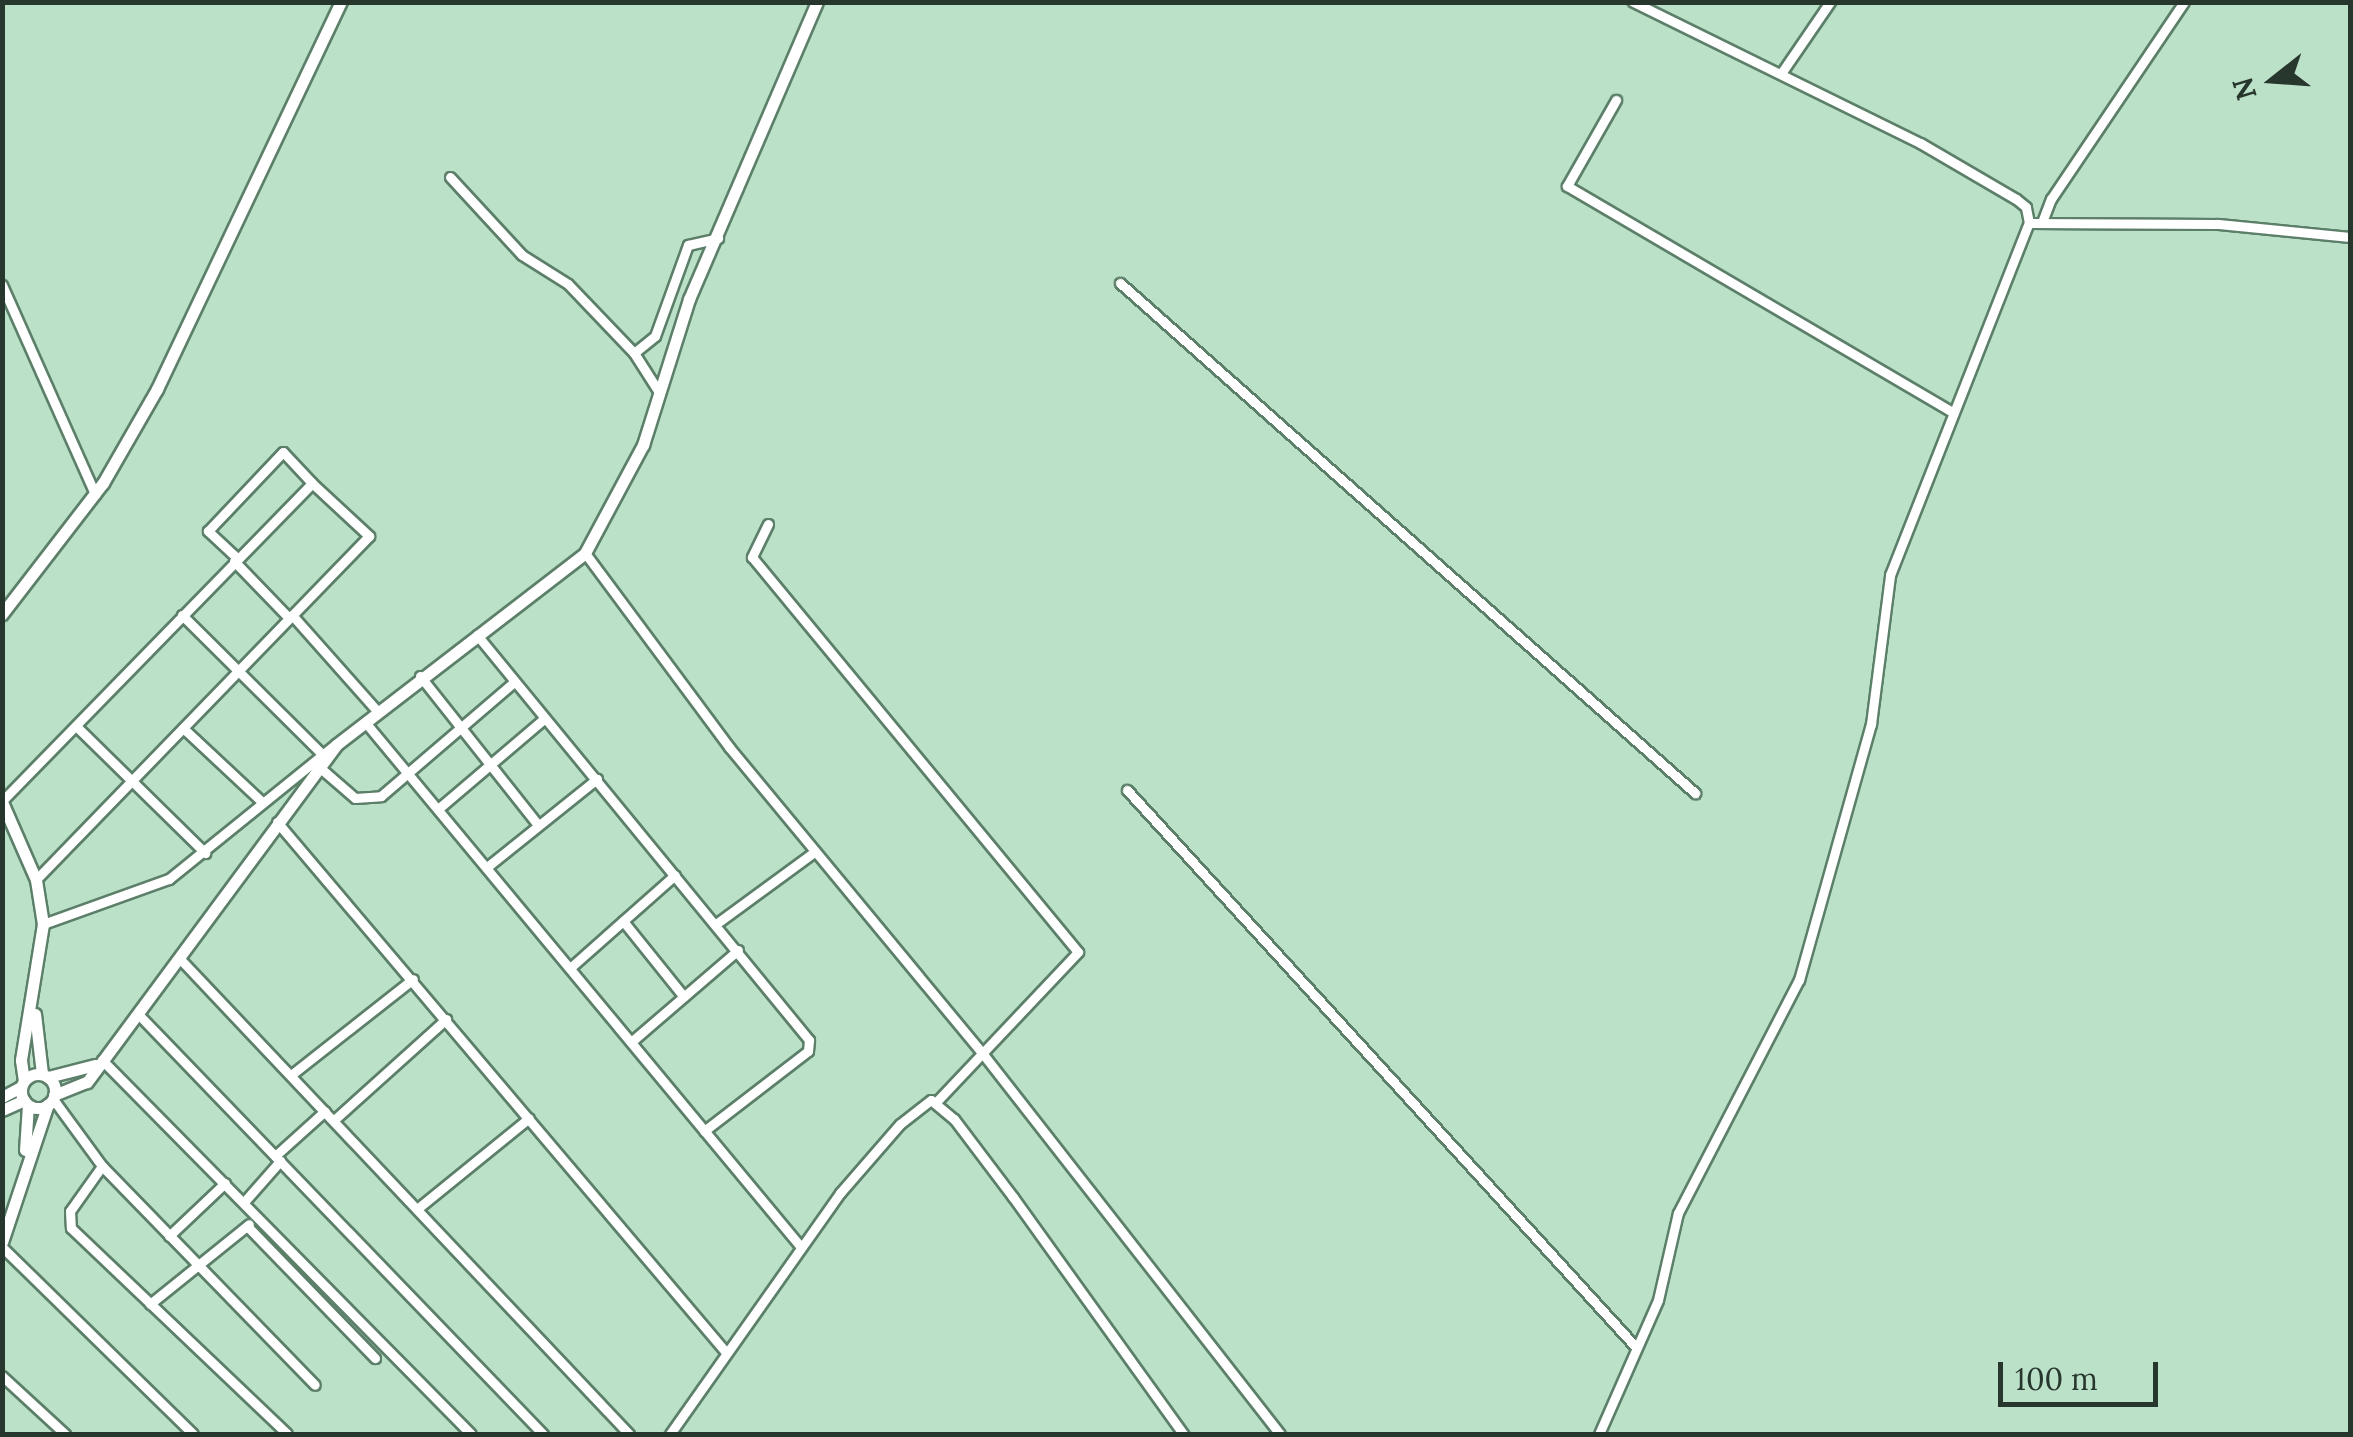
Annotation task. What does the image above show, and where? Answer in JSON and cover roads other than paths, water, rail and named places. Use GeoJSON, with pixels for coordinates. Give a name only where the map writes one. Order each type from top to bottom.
{"type":"FeatureCollection","features":[{"type":"Feature","properties":{"kind":"street"},"geometry":{"type":"LineString","coordinates":[[2,614],[94,494],[229,246],[341,2]]}},
{"type":"Feature","properties":{"kind":"street"},"geometry":{"type":"LineString","coordinates":[[43,924],[169,879],[420,676],[585,553],[642,447],[656,389],[817,2]]}},
{"type":"Feature","properties":{"kind":"street"},"geometry":{"type":"LineString","coordinates":[[1600,1434],[1634,1345],[1664,1284],[1678,1213],[1785,1013],[1807,958],[1877,697],[1890,575],[2029,223],[2026,207],[2016,199],[1782,72],[1633,2]]}},
{"type":"Feature","properties":{"kind":"street"},"geometry":{"type":"LineString","coordinates":[[1782,72],[1830,2]]}},
{"type":"Feature","properties":{"kind":"street"},"geometry":{"type":"LineString","coordinates":[[2042,222],[2184,2]]}},
{"type":"Feature","properties":{"kind":"street"},"geometry":{"type":"LineString","coordinates":[[1616,100],[1566,186],[1952,412]]}},
{"type":"Feature","properties":{"kind":"street"},"geometry":{"type":"LineString","coordinates":[[450,177],[510,244],[568,284],[634,353],[656,389]]}},
{"type":"Feature","properties":{"kind":"street"},"geometry":{"type":"LineString","coordinates":[[2029,223],[2218,224],[2350,236]]}},
{"type":"Feature","properties":{"kind":"street"},"geometry":{"type":"LineString","coordinates":[[634,353],[655,336],[688,245],[718,238]]}},
{"type":"Feature","properties":{"kind":"street"},"geometry":{"type":"LineString","coordinates":[[1120,283],[1694,793]]}},
{"type":"Feature","properties":{"kind":"street"},"geometry":{"type":"LineString","coordinates":[[2,285],[94,494]]}},
{"type":"Feature","properties":{"kind":"street"},"geometry":{"type":"LineString","coordinates":[[36,880],[131,781],[183,728],[291,616],[369,536],[284,452],[208,531],[291,616],[378,712]]}},
{"type":"Feature","properties":{"kind":"street"},"geometry":{"type":"LineString","coordinates":[[24,1164],[20,1060],[34,1005],[43,924],[36,880],[2,802],[312,483]]}},
{"type":"Feature","properties":{"kind":"street"},"geometry":{"type":"LineString","coordinates":[[670,1434],[724,1350],[800,1246],[900,1124],[922,1102],[937,1102],[1078,952],[752,557],[768,524]]}},
{"type":"Feature","properties":{"kind":"street"},"geometry":{"type":"LineString","coordinates":[[585,553],[813,852],[983,1054],[1280,1434]]}},
{"type":"Feature","properties":{"kind":"street"},"geometry":{"type":"LineString","coordinates":[[182,614],[355,798],[381,796],[514,682]]}},
{"type":"Feature","properties":{"kind":"street"},"geometry":{"type":"LineString","coordinates":[[478,635],[738,950],[811,1046],[704,1131]]}},
{"type":"Feature","properties":{"kind":"street"},"geometry":{"type":"LineString","coordinates":[[420,676],[538,825]]}},
{"type":"Feature","properties":{"kind":"street"},"geometry":{"type":"LineString","coordinates":[[438,809],[545,718]]}},
{"type":"Feature","properties":{"kind":"street"},"geometry":{"type":"LineString","coordinates":[[365,722],[800,1246]]}},
{"type":"Feature","properties":{"kind":"street"},"geometry":{"type":"LineString","coordinates":[[76,727],[204,853]]}},
{"type":"Feature","properties":{"kind":"street"},"geometry":{"type":"LineString","coordinates":[[183,728],[262,802]]}},
{"type":"Feature","properties":{"kind":"street"},"geometry":{"type":"LineString","coordinates":[[192,1434],[2,1245],[24,1164],[52,1100],[87,1082],[98,1062],[140,1016],[321,759]]}},
{"type":"Feature","properties":{"kind":"street"},"geometry":{"type":"LineString","coordinates":[[487,867],[597,779]]}},
{"type":"Feature","properties":{"kind":"street"},"geometry":{"type":"LineString","coordinates":[[1127,790],[1634,1345]]}},
{"type":"Feature","properties":{"kind":"street"},"geometry":{"type":"LineString","coordinates":[[276,821],[724,1350]]}},
{"type":"Feature","properties":{"kind":"street"},"geometry":{"type":"LineString","coordinates":[[716,924],[813,852]]}},
{"type":"Feature","properties":{"kind":"street"},"geometry":{"type":"LineString","coordinates":[[570,968],[675,875]]}},
{"type":"Feature","properties":{"kind":"street"},"geometry":{"type":"LineString","coordinates":[[623,921],[684,996]]}},
{"type":"Feature","properties":{"kind":"street"},"geometry":{"type":"LineString","coordinates":[[632,1042],[738,950]]}},
{"type":"Feature","properties":{"kind":"street"},"geometry":{"type":"LineString","coordinates":[[182,961],[629,1434]]}},
{"type":"Feature","properties":{"kind":"street"},"geometry":{"type":"LineString","coordinates":[[291,1075],[413,979]]}},
{"type":"Feature","properties":{"kind":"street"},"geometry":{"type":"LineString","coordinates":[[34,1005],[52,1100],[102,1166],[315,1385]]}},
{"type":"Feature","properties":{"kind":"street"},"geometry":{"type":"LineString","coordinates":[[140,1016],[543,1434]]}},
{"type":"Feature","properties":{"kind":"street"},"geometry":{"type":"LineString","coordinates":[[334,1120],[446,1019]]}},
{"type":"Feature","properties":{"kind":"street"},"geometry":{"type":"LineString","coordinates":[[2,1110],[45,1076],[98,1062]]}},
{"type":"Feature","properties":{"kind":"street"},"geometry":{"type":"LineString","coordinates":[[98,1062],[259,1216],[471,1434]]}},
{"type":"Feature","properties":{"kind":"street"},"geometry":{"type":"LineString","coordinates":[[2,1097],[24,1093],[52,1100]]}},
{"type":"Feature","properties":{"kind":"street"},"geometry":{"type":"LineString","coordinates":[[937,1102],[1184,1434]]}},
{"type":"Feature","properties":{"kind":"street"},"geometry":{"type":"LineString","coordinates":[[244,1202],[278,1159],[325,1111]]}},
{"type":"Feature","properties":{"kind":"street"},"geometry":{"type":"LineString","coordinates":[[417,1210],[529,1118]]}},
{"type":"Feature","properties":{"kind":"street"},"geometry":{"type":"LineString","coordinates":[[102,1166],[70,1211],[69,1224],[287,1434]]}},
{"type":"Feature","properties":{"kind":"street"},"geometry":{"type":"LineString","coordinates":[[169,1236],[225,1183]]}},
{"type":"Feature","properties":{"kind":"street"},"geometry":{"type":"LineString","coordinates":[[150,1304],[259,1216]]}},
{"type":"Feature","properties":{"kind":"street"},"geometry":{"type":"LineString","coordinates":[[247,1226],[375,1358]]}},
{"type":"Feature","properties":{"kind":"street"},"geometry":{"type":"LineString","coordinates":[[2,1376],[65,1434]]}}]}
